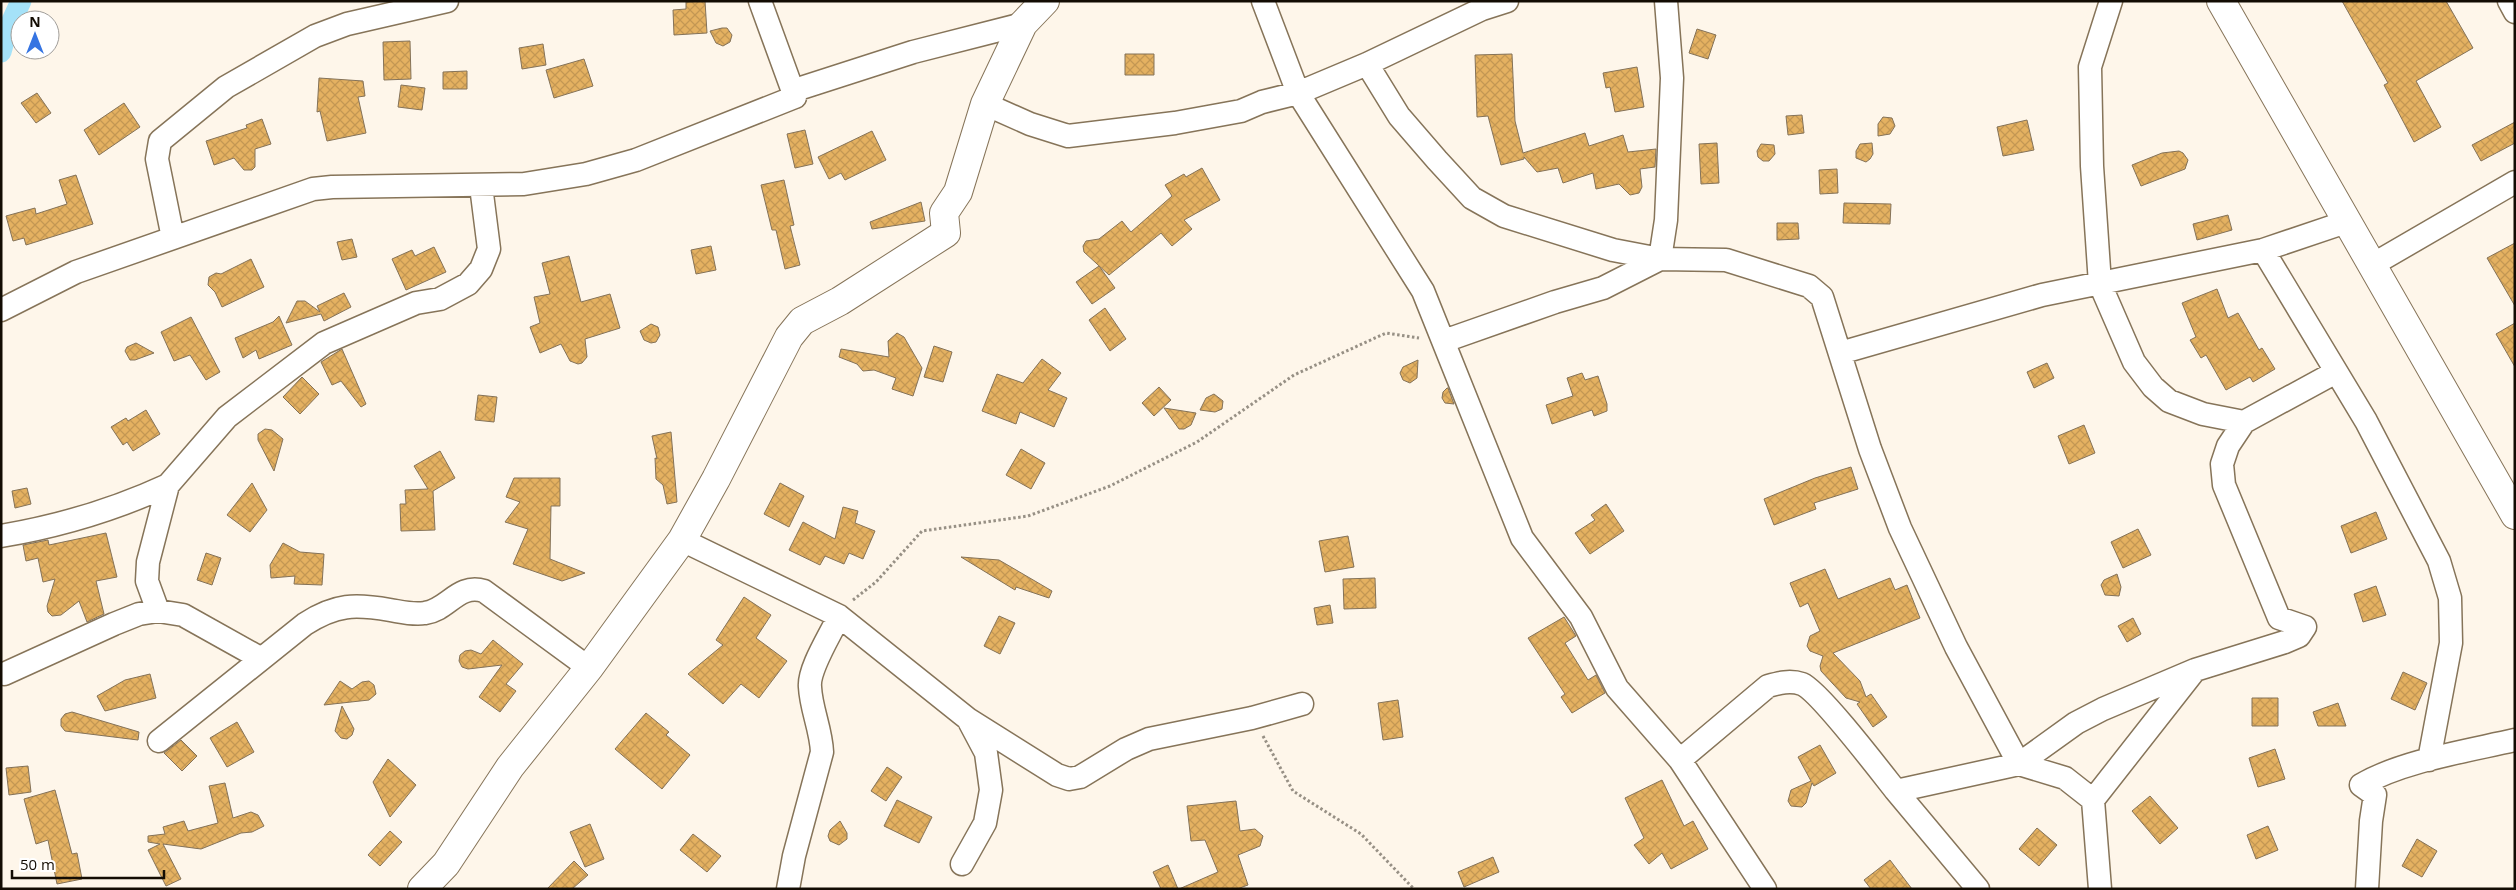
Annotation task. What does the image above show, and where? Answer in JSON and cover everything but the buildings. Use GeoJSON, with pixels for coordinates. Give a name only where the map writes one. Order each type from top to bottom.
{"type":"FeatureCollection","features":[{"type":"Feature","properties":{"kind":"street"},"geometry":{"type":"LineString","coordinates":[[173,238],[157,159],[160,141],[226,88],[315,36],[347,24],[447,1]]}},
{"type":"Feature","properties":{"kind":"street"},"geometry":{"type":"LineString","coordinates":[[760,1],[794,97]]}},
{"type":"Feature","properties":{"kind":"street"},"geometry":{"type":"LineString","coordinates":[[422,889],[446,864],[510,767],[589,668],[682,540],[716,479],[789,337],[802,321],[840,301],[946,233],[944,213],[958,192],[985,104],[1023,24],[1045,1]]}},
{"type":"Feature","properties":{"kind":"street"},"geometry":{"type":"LineString","coordinates":[[1263,1],[1298,93],[1422,291],[1444,341],[1522,538],[1582,617],[1618,688],[1680,760],[1765,889]]}},
{"type":"Feature","properties":{"kind":"street"},"geometry":{"type":"LineString","coordinates":[[985,104],[1030,124],[1068,136],[1175,123],[1241,111],[1262,102],[1298,93],[1367,64],[1482,9],[1507,1]]}},
{"type":"Feature","properties":{"kind":"street"},"geometry":{"type":"LineString","coordinates":[[1660,259],[1666,220],[1672,78],[1666,1]]}},
{"type":"Feature","properties":{"kind":"street"},"geometry":{"type":"LineString","coordinates":[[2112,1],[2090,67],[2092,166],[2100,284],[2134,362],[2153,387],[2169,401],[2202,414],[2244,422]]}},
{"type":"Feature","properties":{"kind":"street"},"geometry":{"type":"LineString","coordinates":[[2221,1],[2515,515]]}},
{"type":"Feature","properties":{"kind":"street"},"geometry":{"type":"LineString","coordinates":[[2509,1],[2515,12]]}},
{"type":"Feature","properties":{"kind":"street"},"geometry":{"type":"LineString","coordinates":[[794,97],[796,90],[894,58],[1023,24]]}},
{"type":"Feature","properties":{"kind":"street"},"geometry":{"type":"LineString","coordinates":[[1367,64],[1399,116],[1472,198],[1504,216],[1613,250],[1660,259],[1726,260],[1809,286],[1822,297],[1870,449],[1900,528],[1956,647],[2019,764],[2065,778],[2093,800]]}},
{"type":"Feature","properties":{"kind":"street"},"geometry":{"type":"LineString","coordinates":[[1,310],[76,272],[312,190],[332,187],[524,184],[586,174],[636,160],[794,97]]}},
{"type":"Feature","properties":{"kind":"street"},"geometry":{"type":"LineString","coordinates":[[2372,265],[2515,182]]}},
{"type":"Feature","properties":{"kind":"street"},"geometry":{"type":"LineString","coordinates":[[1,536],[79,520],[130,503],[168,485],[228,417],[324,343],[416,303],[440,299],[468,284],[481,269],[488,249],[481,186]]}},
{"type":"Feature","properties":{"kind":"street"},"geometry":{"type":"LineString","coordinates":[[1840,353],[2042,295],[2263,250],[2346,222]]}},
{"type":"Feature","properties":{"kind":"street"},"geometry":{"type":"LineString","coordinates":[[2263,250],[2366,421],[2425,530],[2439,561],[2450,598],[2451,643],[2429,760]]}},
{"type":"Feature","properties":{"kind":"street"},"geometry":{"type":"LineString","coordinates":[[1444,341],[1555,302],[1603,288],[1660,259]]}},
{"type":"Feature","properties":{"kind":"street"},"geometry":{"type":"LineString","coordinates":[[1896,791],[2019,764],[2082,719],[2195,670],[2299,636],[2305,627],[2279,618],[2224,485],[2222,464],[2228,446],[2244,422],[2336,372]]}},
{"type":"Feature","properties":{"kind":"street"},"geometry":{"type":"LineString","coordinates":[[158,611],[147,581],[148,562],[168,485]]}},
{"type":"Feature","properties":{"kind":"street"},"geometry":{"type":"LineString","coordinates":[[682,540],[839,616],[968,719],[1057,775],[1069,779],[1080,777],[1138,742],[1252,718],[1302,704]]}},
{"type":"Feature","properties":{"kind":"street"},"geometry":{"type":"LineString","coordinates":[[159,741],[260,658],[305,624],[322,613],[338,607],[361,605],[412,614],[427,613],[440,607],[457,594],[476,589],[484,591],[589,668]]}},
{"type":"Feature","properties":{"kind":"street"},"geometry":{"type":"LineString","coordinates":[[2,671],[139,614],[158,611],[183,615],[260,658]]}},
{"type":"Feature","properties":{"kind":"street"},"geometry":{"type":"LineString","coordinates":[[788,889],[794,856],[822,752],[821,736],[810,687],[811,675],[839,616]]}},
{"type":"Feature","properties":{"kind":"street"},"geometry":{"type":"LineString","coordinates":[[2100,889],[2093,800],[2195,670]]}},
{"type":"Feature","properties":{"kind":"street"},"geometry":{"type":"LineString","coordinates":[[1680,760],[1768,686],[1785,681],[1803,684],[1819,698],[1978,889]]}},
{"type":"Feature","properties":{"kind":"street"},"geometry":{"type":"LineString","coordinates":[[962,864],[985,823],[991,790],[986,753],[968,719]]}},
{"type":"Feature","properties":{"kind":"street"},"geometry":{"type":"LineString","coordinates":[[2367,889],[2371,821],[2376,795],[2360,785],[2372,778],[2429,760],[2515,740]]}},
{"type":"Feature","properties":{"kind":"path"},"geometry":{"type":"LineString","coordinates":[[839,616],[842,608],[876,582],[922,532],[1028,516],[1110,486],[1197,442],[1294,374],[1386,333],[1444,341]]}},
{"type":"Feature","properties":{"kind":"path"},"geometry":{"type":"LineString","coordinates":[[1252,718],[1293,791],[1361,834],[1414,889]]}},
{"type":"Feature","properties":{"kind":"waterway"},"geometry":{"type":"LineString","coordinates":[[1,52],[6,34],[21,1]]}}]}
